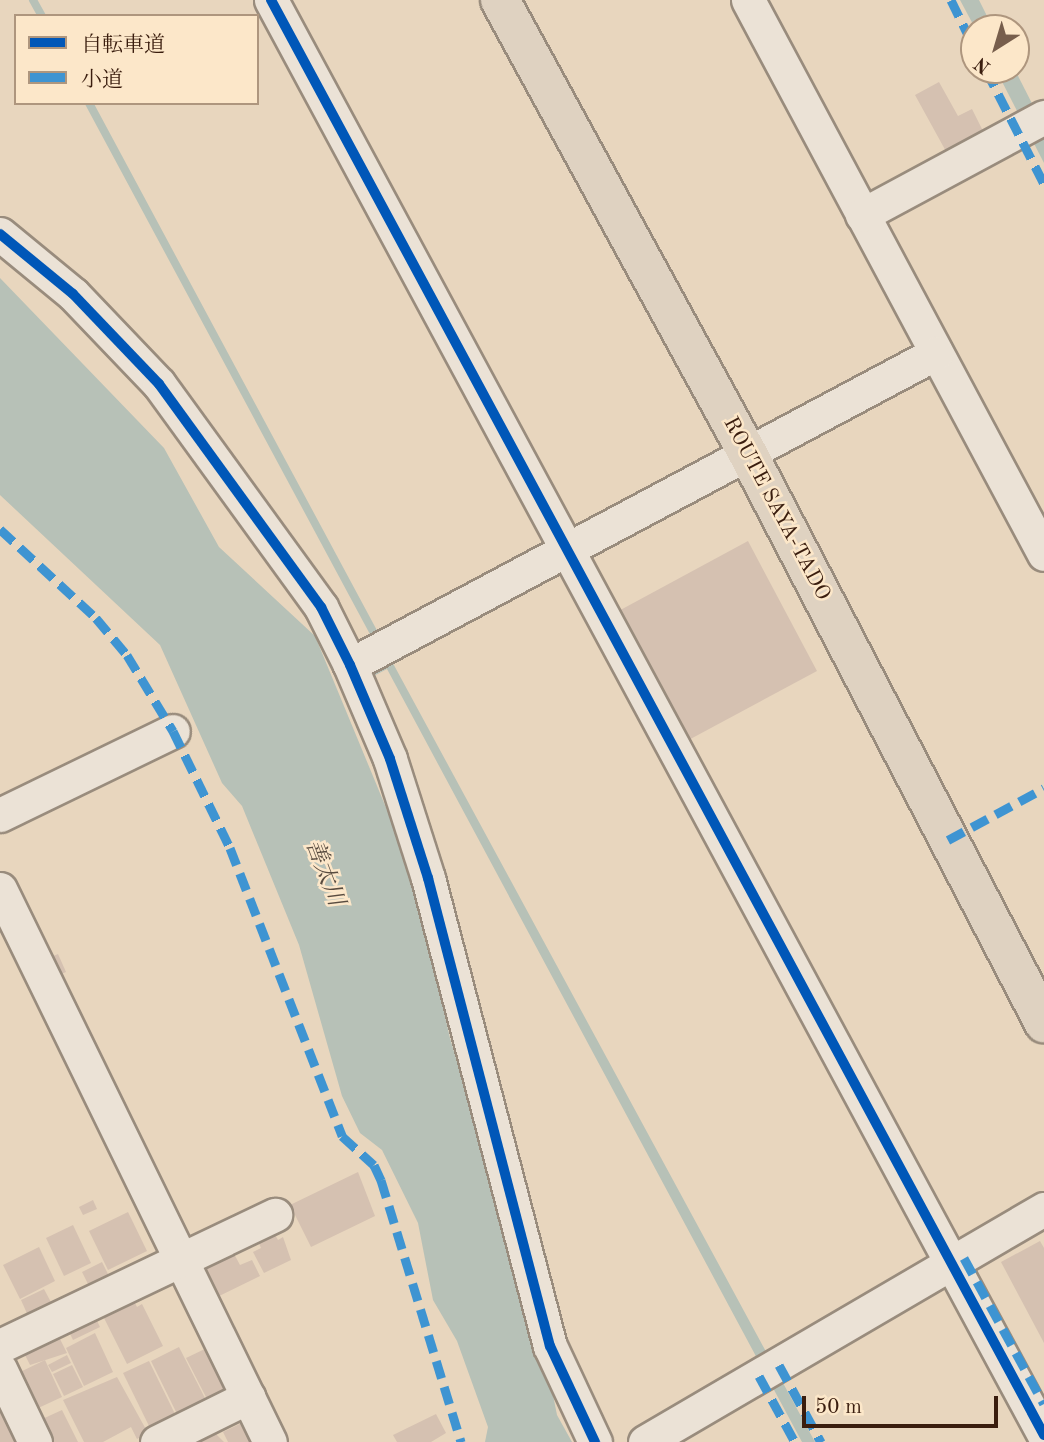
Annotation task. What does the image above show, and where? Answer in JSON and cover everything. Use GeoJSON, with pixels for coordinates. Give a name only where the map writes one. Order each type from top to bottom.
{"type":"FeatureCollection","features":[{"type":"Feature","properties":{"kind":"main road","name":"ROUTE SAYA-TADO"},"geometry":{"type":"LineString","coordinates":[[500,0],[747,452],[1044,1023]]}},
{"type":"Feature","properties":{"kind":"street"},"geometry":{"type":"LineString","coordinates":[[271,0],[564,550],[1044,1435]]}},
{"type":"Feature","properties":{"kind":"street"},"geometry":{"type":"LineString","coordinates":[[748,0],[1044,554]]}},
{"type":"Feature","properties":{"kind":"street"},"geometry":{"type":"LineString","coordinates":[[862,215],[1036,121]]}},
{"type":"Feature","properties":{"kind":"street"},"geometry":{"type":"LineString","coordinates":[[0,234],[73,294],[159,384],[321,607],[350,665],[390,759],[428,878],[550,1346],[595,1442]]}},
{"type":"Feature","properties":{"kind":"street"},"geometry":{"type":"LineString","coordinates":[[350,665],[936,353]]}},
{"type":"Feature","properties":{"kind":"street"},"geometry":{"type":"LineString","coordinates":[[0,815],[173,731]]}},
{"type":"Feature","properties":{"kind":"street"},"geometry":{"type":"LineString","coordinates":[[0,889],[270,1442]]}},
{"type":"Feature","properties":{"kind":"street"},"geometry":{"type":"LineString","coordinates":[[645,1442],[1044,1209]]}},
{"type":"Feature","properties":{"kind":"street"},"geometry":{"type":"LineString","coordinates":[[0,1346],[275,1215]]}},
{"type":"Feature","properties":{"kind":"street"},"geometry":{"type":"LineString","coordinates":[[0,1369],[35,1442]]}},
{"type":"Feature","properties":{"kind":"street"},"geometry":{"type":"LineString","coordinates":[[157,1442],[248,1397]]}},
{"type":"Feature","properties":{"kind":"water"},"geometry":{"type":"Polygon","coordinates":[[[960,0],[979,0],[986,14],[968,14],[960,0]]]}},
{"type":"Feature","properties":{"kind":"water"},"geometry":{"type":"Polygon","coordinates":[[[1003,84],[1022,84],[1044,127],[1044,163],[1003,84]]]}},
{"type":"Feature","properties":{"kind":"water","name":"善太川"},"geometry":{"type":"Polygon","coordinates":[[[0,278],[164,448],[219,547],[315,636],[411,868],[450,1038],[550,1380],[557,1415],[572,1442],[485,1442],[488,1427],[457,1341],[433,1300],[418,1223],[382,1150],[360,1133],[342,1096],[299,945],[242,806],[222,783],[160,645],[0,495],[0,278]]]}},
{"type":"Feature","properties":{"kind":"water"},"geometry":{"type":"Polygon","coordinates":[[[389,656],[815,1442],[802,1442],[387,669],[366,680],[362,668],[389,656]]]}},
{"type":"Feature","properties":{"kind":"building"},"geometry":{"type":"Polygon","coordinates":[[[939,82],[958,116],[972,109],[985,135],[948,155],[915,95],[939,82]]]}},
{"type":"Feature","properties":{"kind":"building"},"geometry":{"type":"Polygon","coordinates":[[[748,541],[817,671],[683,743],[613,614],[748,541]]]}},
{"type":"Feature","properties":{"kind":"building"},"geometry":{"type":"Polygon","coordinates":[[[58,954],[66,972],[54,977],[46,959],[58,954]]]}},
{"type":"Feature","properties":{"kind":"building"},"geometry":{"type":"Polygon","coordinates":[[[358,1172],[375,1216],[311,1247],[290,1205],[358,1172]]]}},
{"type":"Feature","properties":{"kind":"building"},"geometry":{"type":"Polygon","coordinates":[[[93,1200],[97,1209],[83,1215],[79,1207],[93,1200]]]}},
{"type":"Feature","properties":{"kind":"building"},"geometry":{"type":"Polygon","coordinates":[[[128,1212],[147,1251],[108,1270],[89,1231],[128,1212]]]}},
{"type":"Feature","properties":{"kind":"building"},"geometry":{"type":"Polygon","coordinates":[[[73,1225],[91,1263],[64,1276],[46,1238],[73,1225]]]}},
{"type":"Feature","properties":{"kind":"building"},"geometry":{"type":"Polygon","coordinates":[[[274,1233],[278,1240],[283,1237],[291,1260],[264,1273],[253,1252],[261,1248],[258,1241],[274,1233]]]}},
{"type":"Feature","properties":{"kind":"building"},"geometry":{"type":"Polygon","coordinates":[[[1040,1241],[1044,1248],[1044,1343],[1001,1262],[1040,1241]]]}},
{"type":"Feature","properties":{"kind":"building"},"geometry":{"type":"Polygon","coordinates":[[[39,1247],[55,1281],[20,1299],[3,1265],[39,1247]]]}},
{"type":"Feature","properties":{"kind":"building"},"geometry":{"type":"Polygon","coordinates":[[[233,1252],[240,1265],[252,1260],[260,1276],[211,1300],[202,1268],[233,1252]]]}},
{"type":"Feature","properties":{"kind":"building"},"geometry":{"type":"Polygon","coordinates":[[[102,1262],[111,1280],[91,1290],[82,1272],[102,1262]]]}},
{"type":"Feature","properties":{"kind":"building"},"geometry":{"type":"Polygon","coordinates":[[[44,1289],[53,1306],[29,1318],[21,1300],[44,1289]]]}},
{"type":"Feature","properties":{"kind":"building"},"geometry":{"type":"Polygon","coordinates":[[[133,1299],[137,1307],[142,1304],[163,1346],[127,1364],[102,1314],[133,1299]]]}},
{"type":"Feature","properties":{"kind":"building"},"geometry":{"type":"Polygon","coordinates":[[[92,1310],[100,1327],[73,1340],[65,1323],[92,1310]]]}},
{"type":"Feature","properties":{"kind":"building"},"geometry":{"type":"Polygon","coordinates":[[[55,1329],[67,1353],[30,1365],[21,1347],[55,1329]]]}},
{"type":"Feature","properties":{"kind":"building"},"geometry":{"type":"Polygon","coordinates":[[[95,1333],[113,1372],[84,1386],[66,1348],[95,1333]]]}},
{"type":"Feature","properties":{"kind":"building"},"geometry":{"type":"Polygon","coordinates":[[[179,1347],[210,1408],[181,1422],[151,1361],[179,1347]]]}},
{"type":"Feature","properties":{"kind":"building"},"geometry":{"type":"Polygon","coordinates":[[[209,1347],[234,1388],[208,1401],[186,1358],[209,1347]]]}},
{"type":"Feature","properties":{"kind":"building"},"geometry":{"type":"Polygon","coordinates":[[[67,1355],[71,1363],[52,1372],[48,1365],[67,1355]]]}},
{"type":"Feature","properties":{"kind":"building"},"geometry":{"type":"Polygon","coordinates":[[[45,1360],[62,1397],[34,1410],[16,1374],[45,1360]]]}},
{"type":"Feature","properties":{"kind":"building"},"geometry":{"type":"Polygon","coordinates":[[[149,1361],[177,1418],[151,1430],[123,1373],[149,1361]]]}},
{"type":"Feature","properties":{"kind":"building"},"geometry":{"type":"Polygon","coordinates":[[[72,1365],[83,1387],[64,1396],[53,1374],[72,1365]]]}},
{"type":"Feature","properties":{"kind":"building"},"geometry":{"type":"Polygon","coordinates":[[[117,1377],[148,1433],[137,1439],[131,1427],[103,1442],[84,1442],[63,1400],[117,1377]]]}},
{"type":"Feature","properties":{"kind":"building"},"geometry":{"type":"Polygon","coordinates":[[[0,1402],[20,1442],[0,1442],[0,1402]]]}},
{"type":"Feature","properties":{"kind":"building"},"geometry":{"type":"Polygon","coordinates":[[[62,1410],[78,1442],[49,1442],[38,1421],[62,1410]]]}},
{"type":"Feature","properties":{"kind":"building"},"geometry":{"type":"Polygon","coordinates":[[[436,1414],[446,1433],[431,1442],[397,1442],[393,1435],[436,1414]]]}},
{"type":"Feature","properties":{"kind":"building"},"geometry":{"type":"Polygon","coordinates":[[[252,1418],[263,1442],[228,1442],[223,1432],[252,1418]]]}},
{"type":"Feature","properties":{"kind":"building"},"geometry":{"type":"Polygon","coordinates":[[[211,1429],[224,1442],[193,1442],[211,1429]]]}},
{"type":"Feature","properties":{"kind":"waterway"},"geometry":{"type":"LineString","coordinates":[[33,0],[41,14]]}},
{"type":"Feature","properties":{"kind":"waterway"},"geometry":{"type":"LineString","coordinates":[[90,105],[376,637]]}},
{"type":"Feature","properties":{"kind":"marked path"},"geometry":{"type":"LineString","coordinates":[[951,0],[960,18]]}},
{"type":"Feature","properties":{"kind":"marked path"},"geometry":{"type":"LineString","coordinates":[[993,84],[1044,184]]}},
{"type":"Feature","properties":{"kind":"marked path"},"geometry":{"type":"LineString","coordinates":[[0,529],[96,618],[127,655],[173,731],[230,848],[342,1136],[374,1165],[381,1180],[461,1442]]}},
{"type":"Feature","properties":{"kind":"marked path"},"geometry":{"type":"LineString","coordinates":[[948,840],[1044,788]]}},
{"type":"Feature","properties":{"kind":"marked path"},"geometry":{"type":"LineString","coordinates":[[964,1258],[1044,1404]]}},
{"type":"Feature","properties":{"kind":"marked path"},"geometry":{"type":"LineString","coordinates":[[779,1365],[821,1442]]}},
{"type":"Feature","properties":{"kind":"marked path"},"geometry":{"type":"LineString","coordinates":[[759,1376],[795,1442]]}},
{"type":"Feature","properties":{"kind":"cycle path"},"geometry":{"type":"LineString","coordinates":[[271,0],[1044,1435]]}},
{"type":"Feature","properties":{"kind":"cycle path"},"geometry":{"type":"LineString","coordinates":[[0,234],[73,294],[159,384],[321,607],[350,665],[390,759],[428,878],[550,1346],[595,1442]]}}]}
